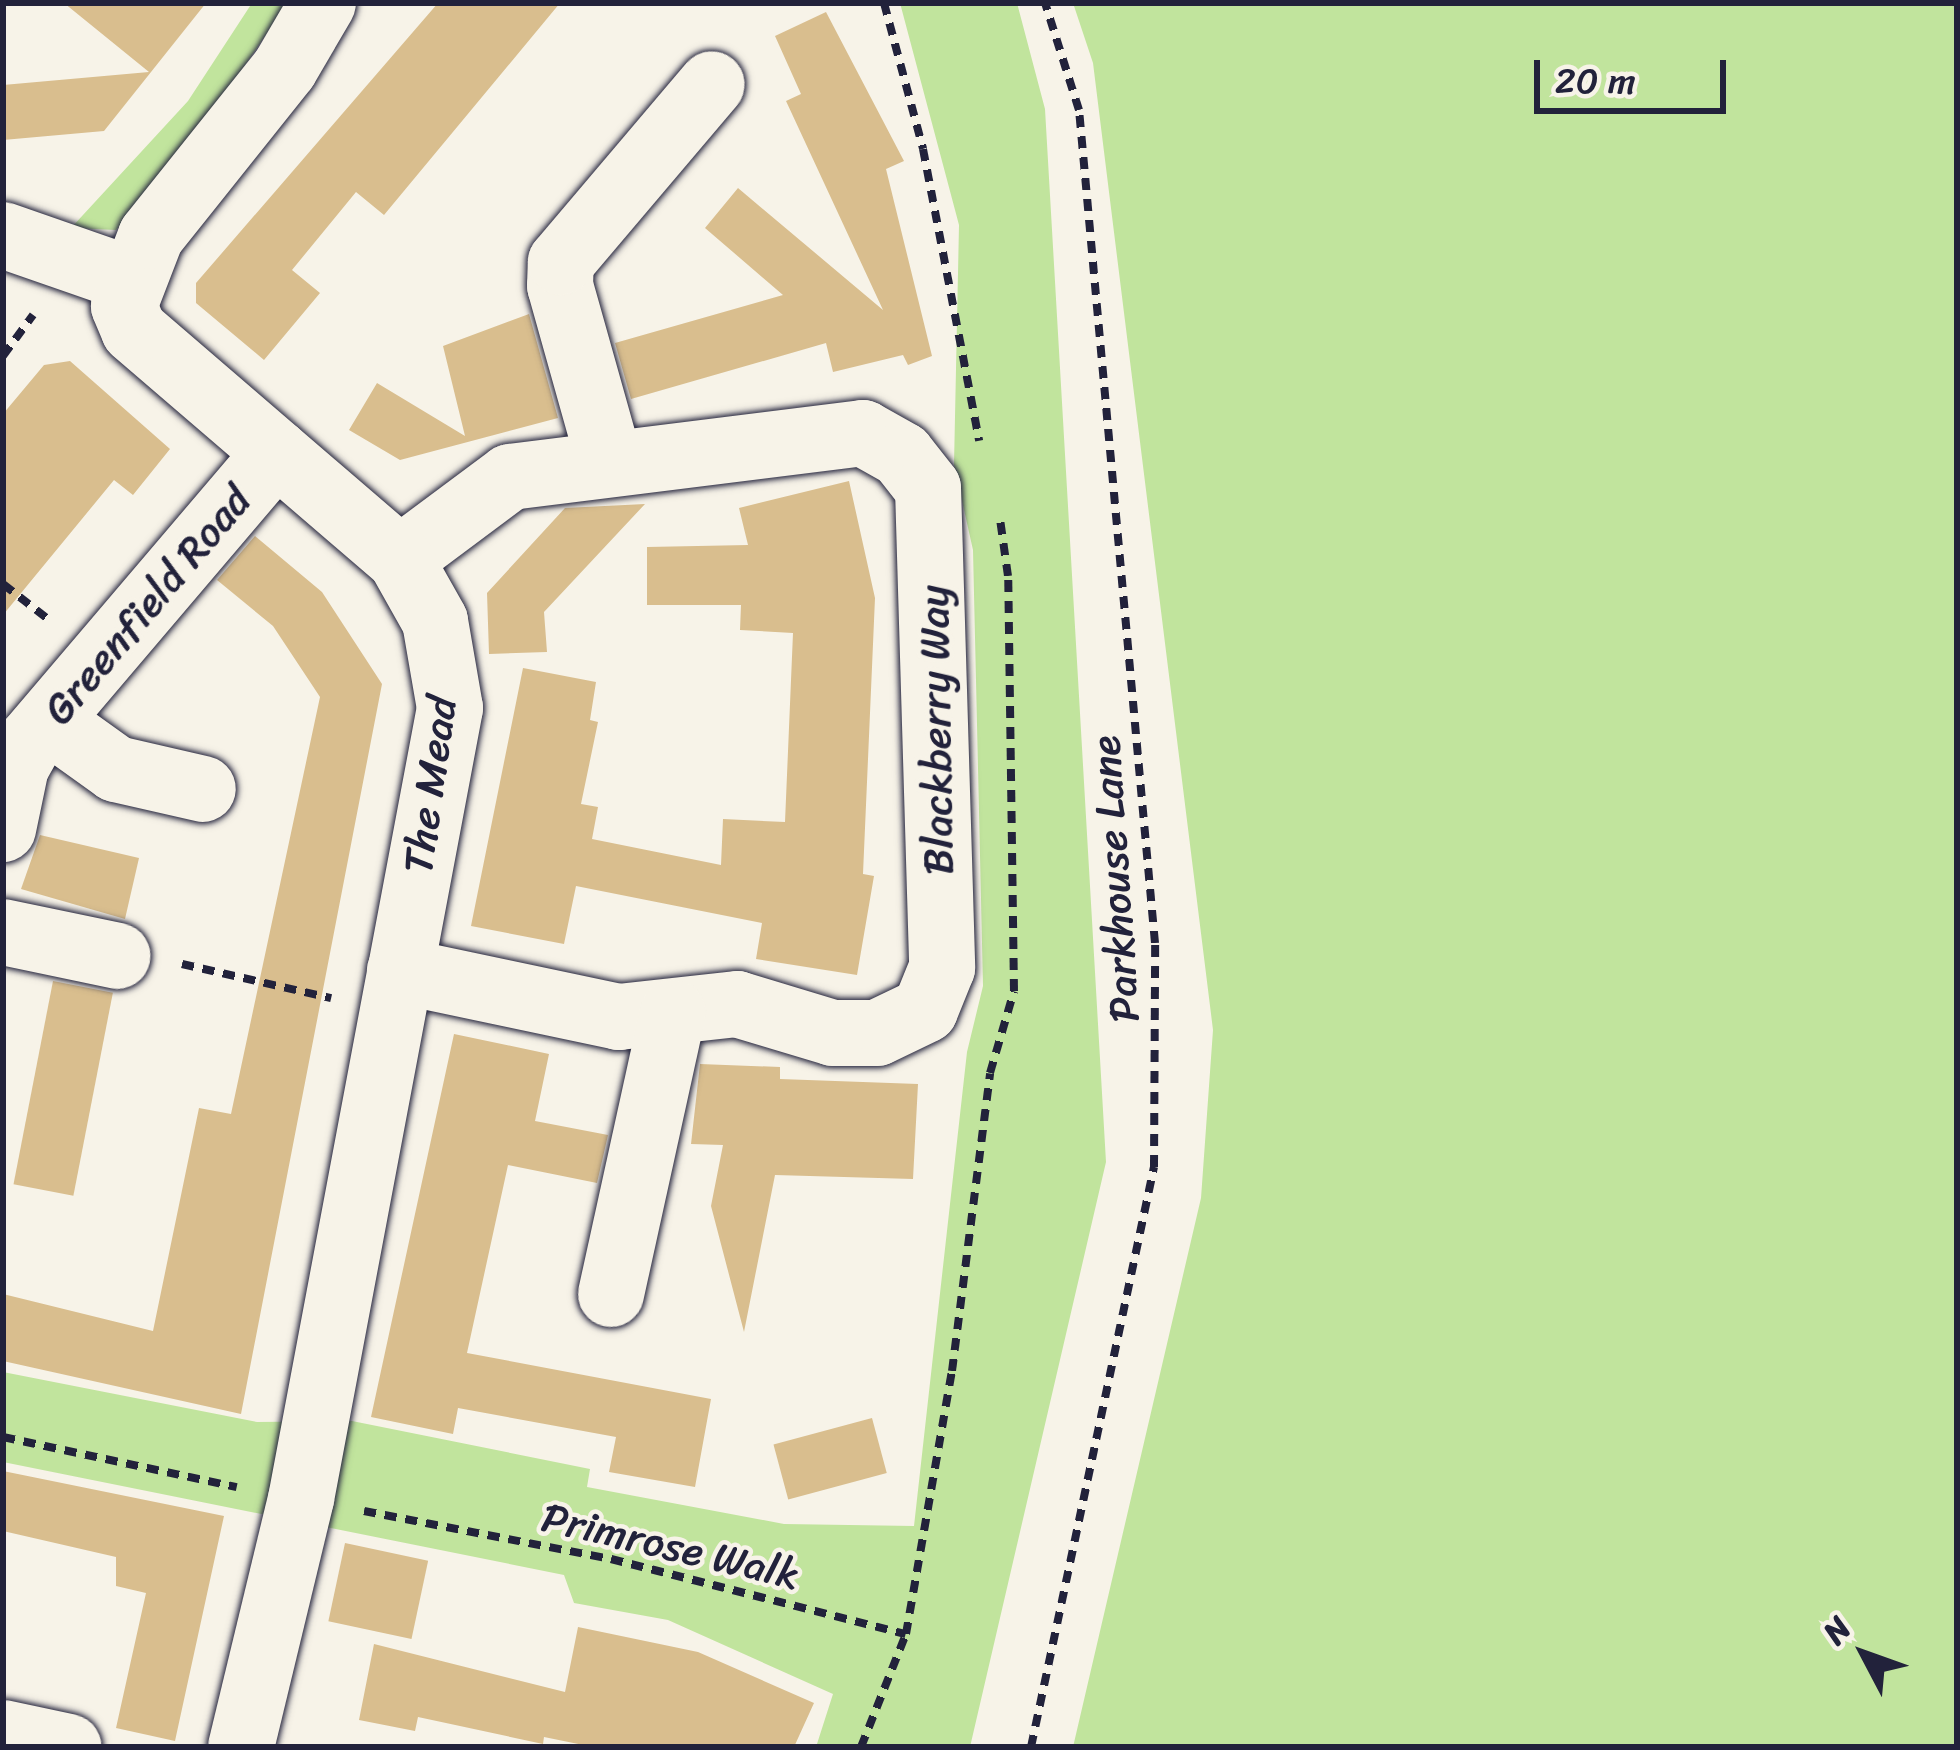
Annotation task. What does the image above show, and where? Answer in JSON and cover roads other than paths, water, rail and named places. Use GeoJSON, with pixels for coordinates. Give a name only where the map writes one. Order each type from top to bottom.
{"type":"FeatureCollection","features":[{"type":"Feature","properties":{"kind":"street"},"geometry":{"type":"LineString","coordinates":[[3,235],[129,279],[151,236],[285,68],[323,3]]}},
{"type":"Feature","properties":{"kind":"street"},"geometry":{"type":"LineString","coordinates":[[608,460],[560,286],[560,262],[712,84]]}},
{"type":"Feature","properties":{"kind":"street","name":"The Mead"},"geometry":{"type":"LineString","coordinates":[[129,279],[124,306],[134,330],[400,559],[435,622],[450,708],[301,1499],[241,1747]]}},
{"type":"Feature","properties":{"kind":"street","name":"Blackberry Way"},"geometry":{"type":"LineString","coordinates":[[396,991],[619,1017],[737,1004],[833,1033],[877,1033],[925,1010],[942,968],[928,488],[902,455],[862,433],[608,460],[510,477],[400,559]]}},
{"type":"Feature","properties":{"kind":"street","name":"Greenfield Road"},"geometry":{"type":"LineString","coordinates":[[3,829],[16,767],[49,721],[276,453]]}},
{"type":"Feature","properties":{"kind":"street"},"geometry":{"type":"LineString","coordinates":[[49,721],[116,769],[203,789]]}},
{"type":"Feature","properties":{"kind":"street"},"geometry":{"type":"LineString","coordinates":[[3,932],[118,956]]}},
{"type":"Feature","properties":{"kind":"street"},"geometry":{"type":"LineString","coordinates":[[611,1294],[674,1013]]}},
{"type":"Feature","properties":{"kind":"street"},"geometry":{"type":"LineString","coordinates":[[3,1732],[69,1747]]}}]}
